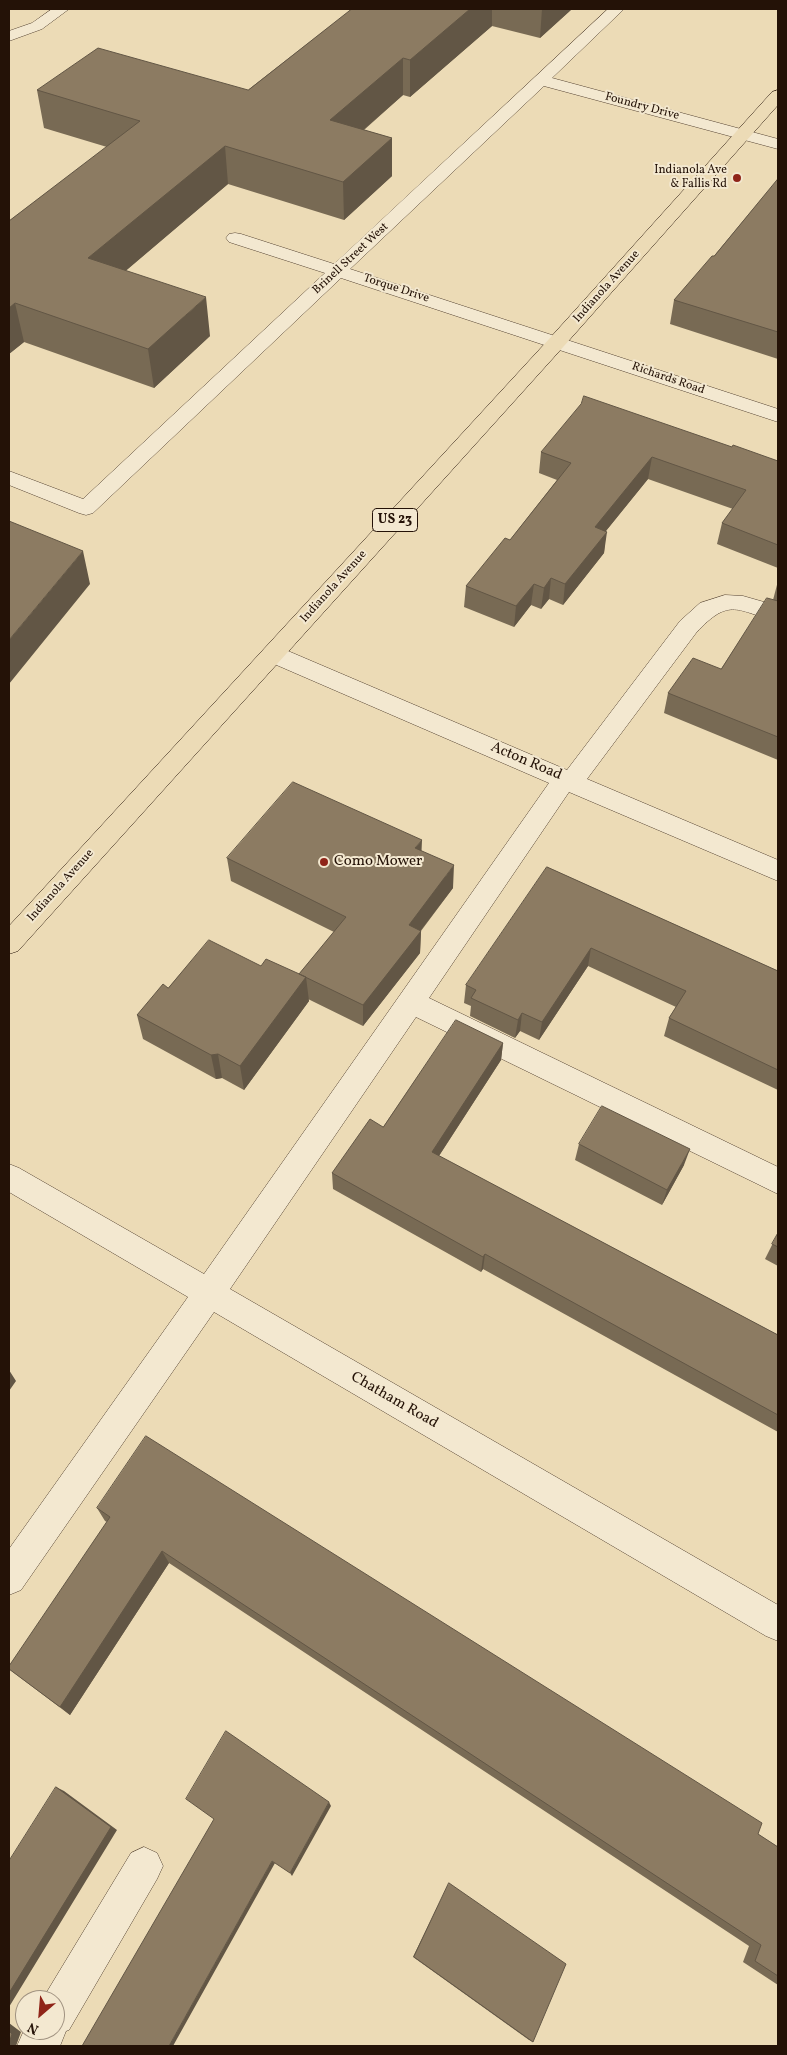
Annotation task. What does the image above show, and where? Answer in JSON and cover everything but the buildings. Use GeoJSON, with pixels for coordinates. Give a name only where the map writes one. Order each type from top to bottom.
{"type":"FeatureCollection","features":[{"type":"Feature","properties":{"kind":"main road","name":"Indianola Avenue"},"geometry":{"type":"LineString","coordinates":[[9,943],[558,342],[778,95]]}},
{"type":"Feature","properties":{"kind":"street"},"geometry":{"type":"LineString","coordinates":[[9,36],[37,26],[61,9]]}},
{"type":"Feature","properties":{"kind":"street","name":"Brinell Street West"},"geometry":{"type":"LineString","coordinates":[[9,478],[86,508],[616,9]]}},
{"type":"Feature","properties":{"kind":"street","name":"Foundry Drive"},"geometry":{"type":"LineString","coordinates":[[541,80],[778,144]]}},
{"type":"Feature","properties":{"kind":"street","name":"Torque Drive"},"geometry":{"type":"LineString","coordinates":[[235,238],[558,342]]}},
{"type":"Feature","properties":{"kind":"street","name":"Richards Road"},"geometry":{"type":"LineString","coordinates":[[558,342],[778,416]]}},
{"type":"Feature","properties":{"kind":"street"},"geometry":{"type":"LineString","coordinates":[[9,1578],[411,1002],[568,781],[688,627],[708,608],[723,602],[747,604],[778,614]]}},
{"type":"Feature","properties":{"kind":"street","name":"Acton Road"},"geometry":{"type":"LineString","coordinates":[[273,654],[778,871]]}},
{"type":"Feature","properties":{"kind":"street"},"geometry":{"type":"LineString","coordinates":[[411,1002],[778,1181]]}},
{"type":"Feature","properties":{"kind":"street","name":"Chatham Road"},"geometry":{"type":"LineString","coordinates":[[9,1177],[778,1624]]}},
{"type":"Feature","properties":{"kind":"street"},"geometry":{"type":"LineString","coordinates":[[65,1999],[144,1866]]}},
{"type":"Feature","properties":{"kind":"place","name":"Indianola Ave & Fallis Rd"},"geometry":{"type":"Point","coordinates":[737,178]}},
{"type":"Feature","properties":{"kind":"place","name":"Como Mower"},"geometry":{"type":"Point","coordinates":[324,862]}}]}
